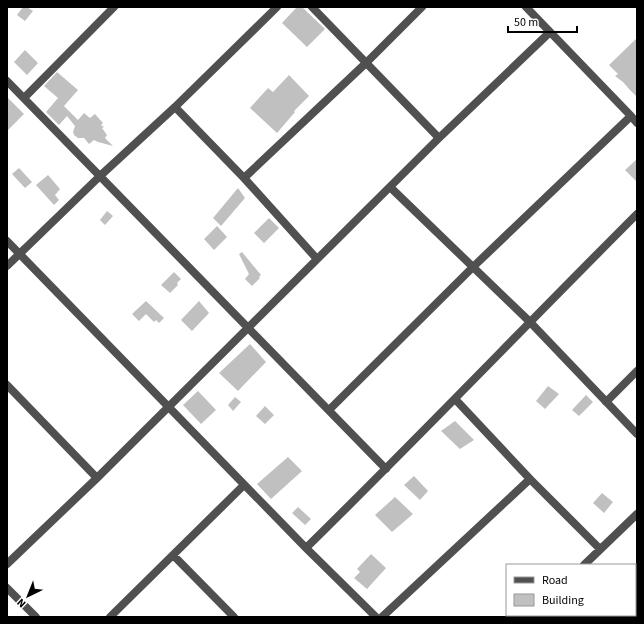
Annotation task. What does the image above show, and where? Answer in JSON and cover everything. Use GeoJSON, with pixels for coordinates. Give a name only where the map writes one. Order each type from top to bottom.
{"type":"FeatureCollection","features":[{"type":"Feature","properties":{"kind":"street"},"geometry":{"type":"LineString","coordinates":[[24,98],[114,7]]}},
{"type":"Feature","properties":{"kind":"street"},"geometry":{"type":"LineString","coordinates":[[7,266],[100,176],[175,107],[277,7]]}},
{"type":"Feature","properties":{"kind":"street"},"geometry":{"type":"LineString","coordinates":[[312,7],[439,138]]}},
{"type":"Feature","properties":{"kind":"street"},"geometry":{"type":"LineString","coordinates":[[244,178],[366,63],[422,7]]}},
{"type":"Feature","properties":{"kind":"street"},"geometry":{"type":"LineString","coordinates":[[526,7],[637,123]]}},
{"type":"Feature","properties":{"kind":"street"},"geometry":{"type":"LineString","coordinates":[[7,564],[97,478],[439,138],[550,32]]}},
{"type":"Feature","properties":{"kind":"street"},"geometry":{"type":"LineString","coordinates":[[7,81],[386,469]]}},
{"type":"Feature","properties":{"kind":"street"},"geometry":{"type":"LineString","coordinates":[[175,107],[244,178],[317,259]]}},
{"type":"Feature","properties":{"kind":"street"},"geometry":{"type":"LineString","coordinates":[[329,410],[473,267],[631,116]]}},
{"type":"Feature","properties":{"kind":"street"},"geometry":{"type":"LineString","coordinates":[[390,187],[530,322],[637,434]]}},
{"type":"Feature","properties":{"kind":"street"},"geometry":{"type":"LineString","coordinates":[[306,548],[386,469],[637,214]]}},
{"type":"Feature","properties":{"kind":"street"},"geometry":{"type":"LineString","coordinates":[[7,241],[244,485],[376,617]]}},
{"type":"Feature","properties":{"kind":"street"},"geometry":{"type":"LineString","coordinates":[[606,402],[637,371]]}},
{"type":"Feature","properties":{"kind":"street"},"geometry":{"type":"LineString","coordinates":[[7,385],[97,478]]}},
{"type":"Feature","properties":{"kind":"street"},"geometry":{"type":"LineString","coordinates":[[455,399],[530,479],[600,550]]}},
{"type":"Feature","properties":{"kind":"street"},"geometry":{"type":"LineString","coordinates":[[382,617],[530,479]]}},
{"type":"Feature","properties":{"kind":"street"},"geometry":{"type":"LineString","coordinates":[[110,617],[244,485]]}},
{"type":"Feature","properties":{"kind":"street"},"geometry":{"type":"LineString","coordinates":[[585,564],[637,514]]}},
{"type":"Feature","properties":{"kind":"street"},"geometry":{"type":"LineString","coordinates":[[173,555],[234,617]]}},
{"type":"Feature","properties":{"kind":"street"},"geometry":{"type":"LineString","coordinates":[[7,588],[36,617]]}},
{"type":"Feature","properties":{"kind":"building"},"geometry":{"type":"Polygon","coordinates":[[[23,7],[27,7],[33,11],[25,21],[17,15],[23,7]]]}},
{"type":"Feature","properties":{"kind":"building"},"geometry":{"type":"Polygon","coordinates":[[[297,7],[302,7],[325,29],[307,47],[282,23],[297,7]]]}},
{"type":"Feature","properties":{"kind":"building"},"geometry":{"type":"Polygon","coordinates":[[[637,38],[637,97],[615,76],[618,74],[609,65],[637,38]]]}},
{"type":"Feature","properties":{"kind":"building"},"geometry":{"type":"Polygon","coordinates":[[[25,50],[38,63],[27,75],[14,62],[25,50]]]}},
{"type":"Feature","properties":{"kind":"building"},"geometry":{"type":"Polygon","coordinates":[[[57,72],[78,90],[64,106],[78,120],[84,113],[90,118],[95,114],[103,123],[101,125],[104,127],[102,128],[107,135],[105,138],[113,146],[94,140],[89,144],[84,138],[78,138],[74,135],[73,132],[75,126],[67,116],[59,125],[46,112],[58,98],[44,86],[57,72]]]}},
{"type":"Feature","properties":{"kind":"building"},"geometry":{"type":"Polygon","coordinates":[[[289,75],[309,96],[294,111],[295,112],[277,133],[250,108],[268,88],[273,92],[289,75]]]}},
{"type":"Feature","properties":{"kind":"building"},"geometry":{"type":"Polygon","coordinates":[[[7,97],[24,114],[7,131],[7,97]]]}},
{"type":"Feature","properties":{"kind":"building"},"geometry":{"type":"Polygon","coordinates":[[[637,159],[637,182],[625,170],[637,159]]]}},
{"type":"Feature","properties":{"kind":"building"},"geometry":{"type":"Polygon","coordinates":[[[19,168],[32,182],[25,188],[12,174],[19,168]]]}},
{"type":"Feature","properties":{"kind":"building"},"geometry":{"type":"Polygon","coordinates":[[[48,175],[60,189],[55,195],[59,200],[54,205],[36,185],[48,175]]]}},
{"type":"Feature","properties":{"kind":"building"},"geometry":{"type":"Polygon","coordinates":[[[238,188],[245,198],[221,226],[213,218],[238,188]]]}},
{"type":"Feature","properties":{"kind":"building"},"geometry":{"type":"Polygon","coordinates":[[[107,211],[113,216],[105,225],[100,220],[107,211]]]}},
{"type":"Feature","properties":{"kind":"building"},"geometry":{"type":"Polygon","coordinates":[[[269,218],[279,228],[264,243],[254,233],[269,218]]]}},
{"type":"Feature","properties":{"kind":"building"},"geometry":{"type":"Polygon","coordinates":[[[217,226],[227,237],[214,250],[204,239],[217,226]]]}},
{"type":"Feature","properties":{"kind":"building"},"geometry":{"type":"Polygon","coordinates":[[[242,252],[261,275],[252,286],[245,279],[249,274],[239,254],[242,252]]]}},
{"type":"Feature","properties":{"kind":"building"},"geometry":{"type":"Polygon","coordinates":[[[174,272],[181,279],[177,283],[178,285],[170,293],[161,285],[174,272]]]}},
{"type":"Feature","properties":{"kind":"building"},"geometry":{"type":"Polygon","coordinates":[[[146,301],[164,318],[159,323],[156,320],[154,322],[146,314],[139,321],[132,314],[146,301]]]}},
{"type":"Feature","properties":{"kind":"building"},"geometry":{"type":"Polygon","coordinates":[[[199,301],[209,313],[192,331],[181,320],[199,301]]]}},
{"type":"Feature","properties":{"kind":"building"},"geometry":{"type":"Polygon","coordinates":[[[250,344],[266,362],[238,391],[219,373],[250,344]]]}},
{"type":"Feature","properties":{"kind":"building"},"geometry":{"type":"Polygon","coordinates":[[[548,386],[559,394],[545,409],[536,401],[548,386]]]}},
{"type":"Feature","properties":{"kind":"building"},"geometry":{"type":"Polygon","coordinates":[[[198,391],[216,410],[201,424],[183,405],[198,391]]]}},
{"type":"Feature","properties":{"kind":"building"},"geometry":{"type":"Polygon","coordinates":[[[586,395],[593,402],[579,416],[572,410],[586,395]]]}},
{"type":"Feature","properties":{"kind":"building"},"geometry":{"type":"Polygon","coordinates":[[[235,397],[241,402],[233,411],[228,405],[235,397]]]}},
{"type":"Feature","properties":{"kind":"building"},"geometry":{"type":"Polygon","coordinates":[[[265,406],[274,415],[265,424],[256,416],[265,406]]]}},
{"type":"Feature","properties":{"kind":"building"},"geometry":{"type":"Polygon","coordinates":[[[455,421],[474,440],[460,449],[441,431],[455,421]]]}},
{"type":"Feature","properties":{"kind":"building"},"geometry":{"type":"Polygon","coordinates":[[[288,457],[302,471],[271,499],[257,484],[288,457]]]}},
{"type":"Feature","properties":{"kind":"building"},"geometry":{"type":"Polygon","coordinates":[[[414,476],[428,491],[420,500],[404,485],[414,476]]]}},
{"type":"Feature","properties":{"kind":"building"},"geometry":{"type":"Polygon","coordinates":[[[602,493],[613,502],[604,513],[593,503],[602,493]]]}},
{"type":"Feature","properties":{"kind":"building"},"geometry":{"type":"Polygon","coordinates":[[[395,497],[413,514],[392,532],[375,515],[395,497]]]}},
{"type":"Feature","properties":{"kind":"building"},"geometry":{"type":"Polygon","coordinates":[[[298,507],[311,519],[305,525],[292,513],[298,507]]]}},
{"type":"Feature","properties":{"kind":"building"},"geometry":{"type":"Polygon","coordinates":[[[371,554],[386,568],[367,589],[354,578],[360,572],[357,569],[371,554]]]}}]}
